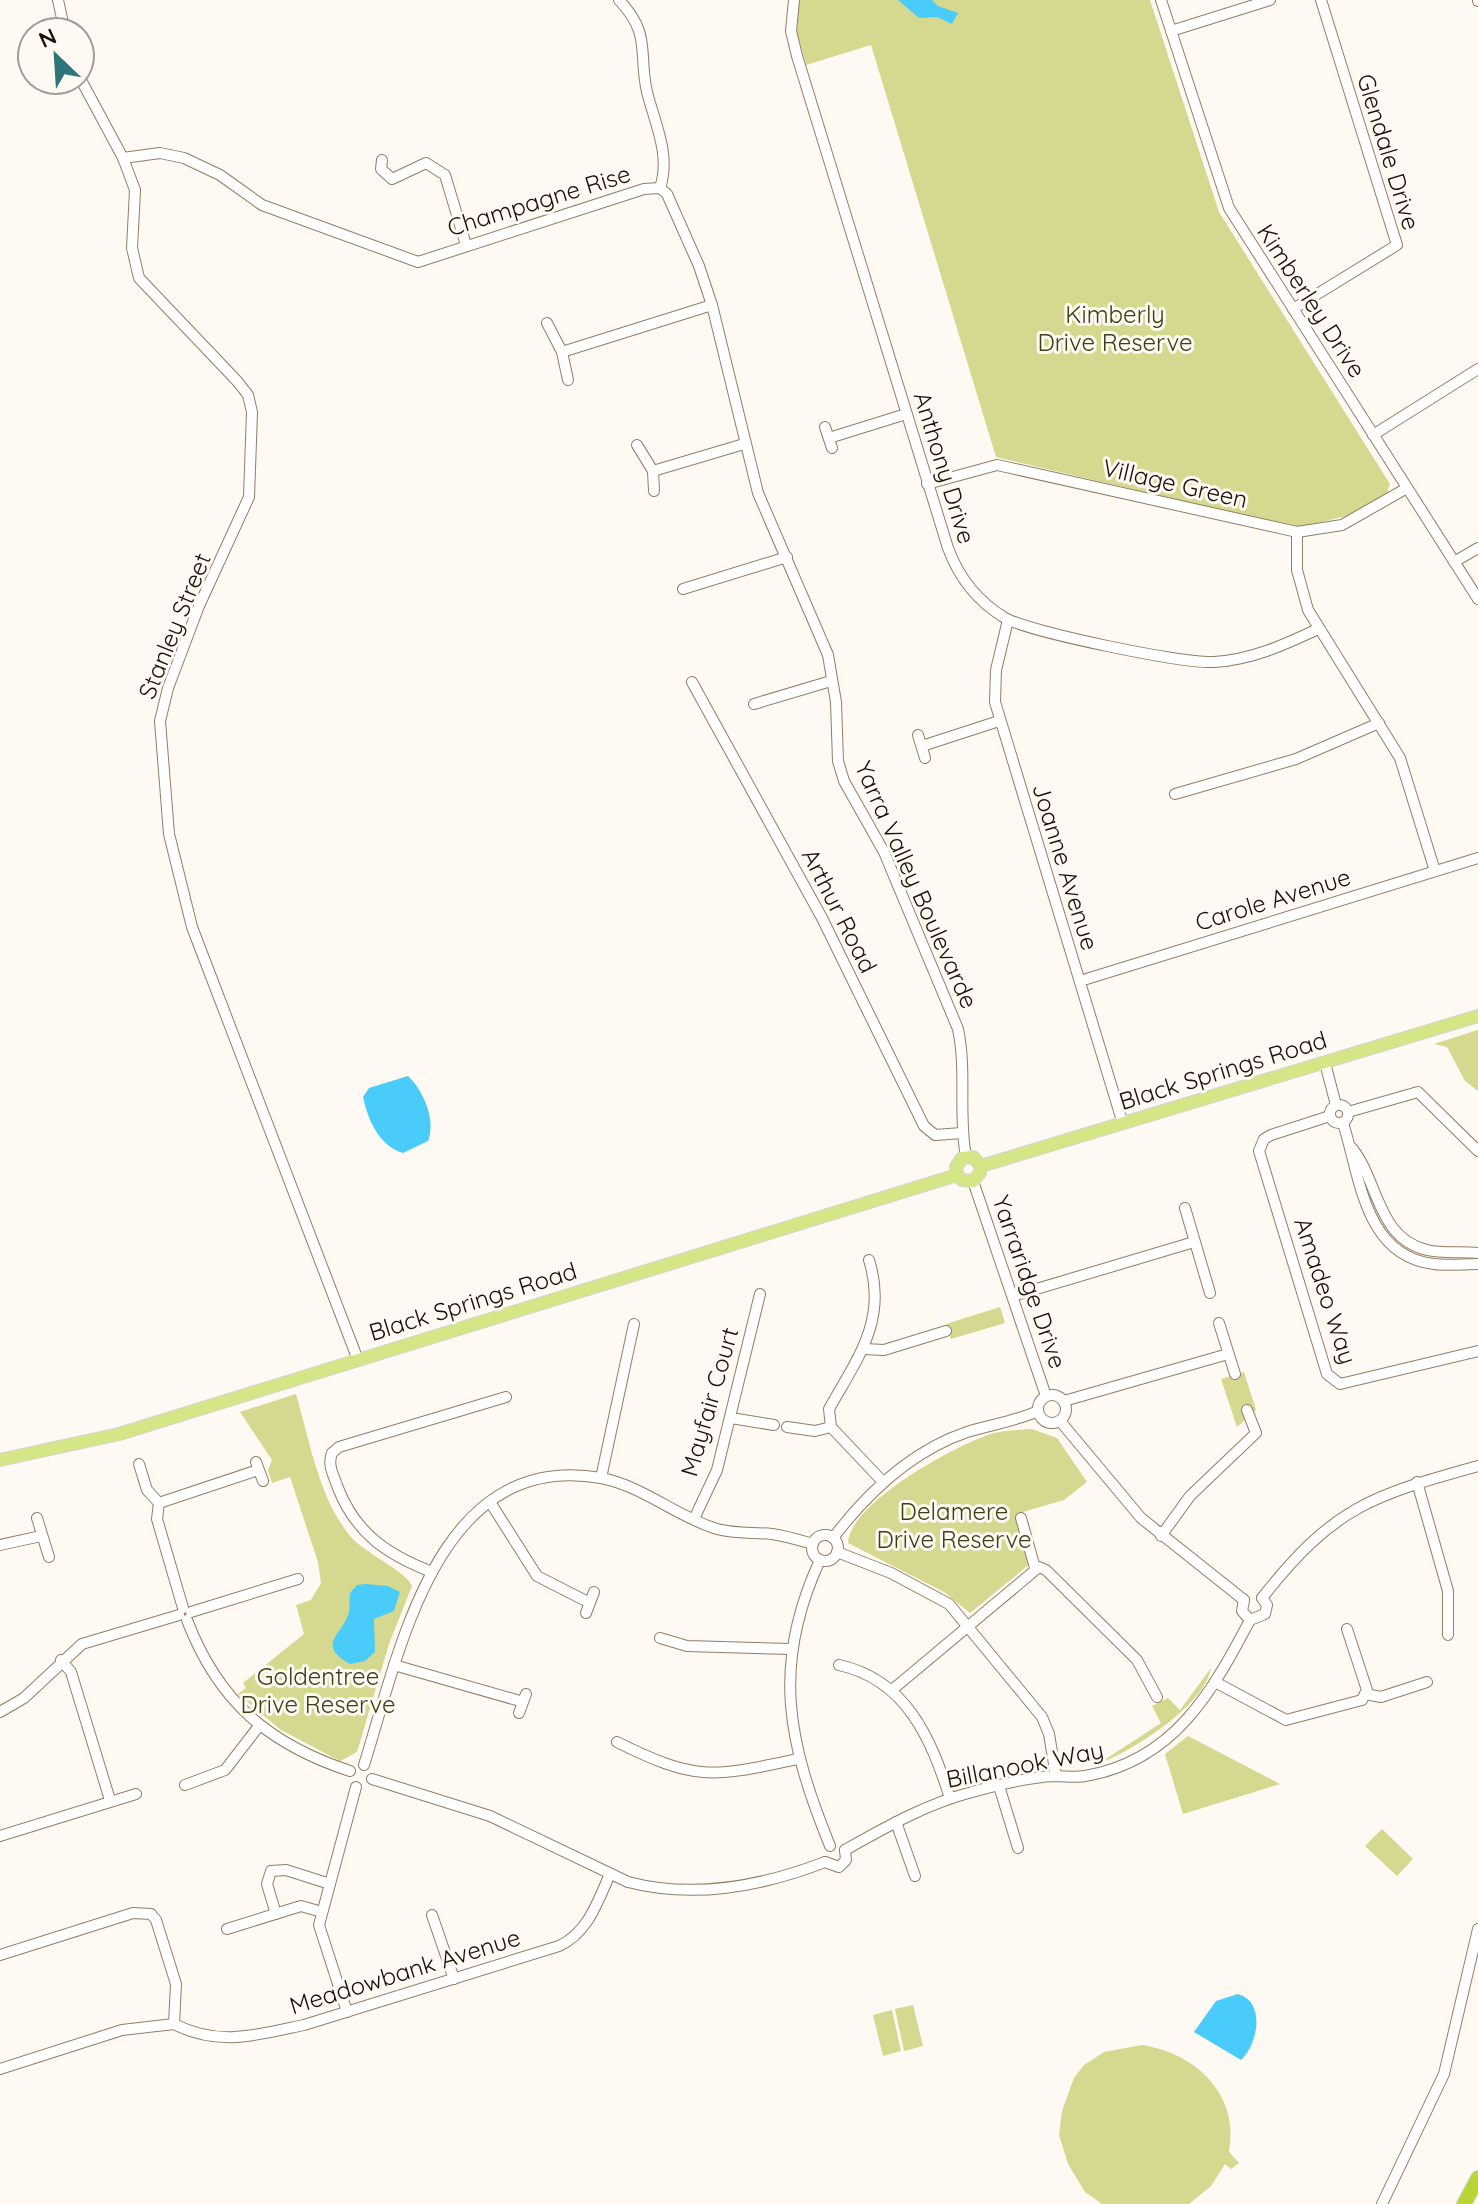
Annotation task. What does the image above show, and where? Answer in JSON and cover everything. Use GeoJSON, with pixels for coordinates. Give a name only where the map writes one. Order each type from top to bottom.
{"type":"FeatureCollection","features":[{"type":"Feature","properties":{"kind":"highway"},"geometry":{"type":"LineString","coordinates":[[1464,2204],[1478,2178]]}},
{"type":"Feature","properties":{"kind":"main road","name":"Black Springs Road"},"geometry":{"type":"LineString","coordinates":[[981,1166],[1478,1016]]}},
{"type":"Feature","properties":{"kind":"main road"},"geometry":{"type":"LineString","coordinates":[[966,1157],[973,1157],[981,1166],[980,1173],[973,1181],[962,1180],[957,1175],[957,1164],[966,1157]]}},
{"type":"Feature","properties":{"kind":"main road","name":"Black Springs Road"},"geometry":{"type":"LineString","coordinates":[[0,1460],[119,1434],[957,1175]]}},
{"type":"Feature","properties":{"kind":"street"},"geometry":{"type":"LineString","coordinates":[[619,0],[631,12],[645,50],[646,83],[658,123],[664,162],[660,188]]}},
{"type":"Feature","properties":{"kind":"street","name":"Anthony Drive"},"geometry":{"type":"LineString","coordinates":[[794,0],[791,31],[797,56],[927,484],[960,575],[984,603],[1008,620],[1179,660],[1212,662],[1273,650],[1318,629]]}},
{"type":"Feature","properties":{"kind":"street","name":"Kimberley Drive"},"geometry":{"type":"LineString","coordinates":[[1161,0],[1229,208],[1478,599]]}},
{"type":"Feature","properties":{"kind":"street"},"geometry":{"type":"LineString","coordinates":[[1171,31],[1270,0]]}},
{"type":"Feature","properties":{"kind":"street","name":"Glendale Drive"},"geometry":{"type":"LineString","coordinates":[[1293,309],[1397,245],[1321,0]]}},
{"type":"Feature","properties":{"kind":"street","name":"Stanley Street"},"geometry":{"type":"LineString","coordinates":[[90,96],[123,158],[135,190],[132,248],[139,278],[237,381],[248,395],[252,412],[249,497],[199,606],[168,688],[160,721],[176,875],[192,927],[358,1360]]}},
{"type":"Feature","properties":{"kind":"street","name":"Champagne Rise"},"geometry":{"type":"LineString","coordinates":[[123,158],[160,153],[184,158],[220,175],[262,205],[418,262],[644,189],[660,188]]}},
{"type":"Feature","properties":{"kind":"street"},"geometry":{"type":"LineString","coordinates":[[382,160],[381,169],[392,179],[426,163],[445,175],[466,245]]}},
{"type":"Feature","properties":{"kind":"street","name":"Yarra Valley Boulevarde"},"geometry":{"type":"LineString","coordinates":[[660,188],[667,194],[693,252],[712,305],[758,493],[821,633],[836,702],[838,761],[844,781],[884,852],[958,1029],[963,1057],[962,1133],[966,1157]]}},
{"type":"Feature","properties":{"kind":"street"},"geometry":{"type":"LineString","coordinates":[[562,352],[712,305]]}},
{"type":"Feature","properties":{"kind":"street"},"geometry":{"type":"LineString","coordinates":[[547,323],[562,352],[568,380]]}},
{"type":"Feature","properties":{"kind":"street"},"geometry":{"type":"LineString","coordinates":[[1373,435],[1478,369]]}},
{"type":"Feature","properties":{"kind":"street"},"geometry":{"type":"LineString","coordinates":[[829,438],[906,414]]}},
{"type":"Feature","properties":{"kind":"street"},"geometry":{"type":"LineString","coordinates":[[653,471],[744,444]]}},
{"type":"Feature","properties":{"kind":"street"},"geometry":{"type":"LineString","coordinates":[[637,445],[653,471],[654,491]]}},
{"type":"Feature","properties":{"kind":"street","name":"Village Green"},"geometry":{"type":"LineString","coordinates":[[927,484],[997,465],[1297,532],[1342,525],[1407,488]]}},
{"type":"Feature","properties":{"kind":"street"},"geometry":{"type":"LineString","coordinates":[[1297,532],[1300,590],[1318,629],[1400,758],[1435,871]]}},
{"type":"Feature","properties":{"kind":"street"},"geometry":{"type":"LineString","coordinates":[[1454,562],[1478,548]]}},
{"type":"Feature","properties":{"kind":"street"},"geometry":{"type":"LineString","coordinates":[[683,589],[787,557]]}},
{"type":"Feature","properties":{"kind":"street","name":"Joanne Avenue"},"geometry":{"type":"LineString","coordinates":[[1008,620],[993,688],[999,721],[1123,1124]]}},
{"type":"Feature","properties":{"kind":"street"},"geometry":{"type":"LineString","coordinates":[[754,704],[831,681]]}},
{"type":"Feature","properties":{"kind":"street","name":"Arthur Road"},"geometry":{"type":"LineString","coordinates":[[692,682],[822,918],[924,1126],[935,1135],[962,1133]]}},
{"type":"Feature","properties":{"kind":"street"},"geometry":{"type":"LineString","coordinates":[[918,735],[924,752],[999,721]]}},
{"type":"Feature","properties":{"kind":"street"},"geometry":{"type":"LineString","coordinates":[[1175,794],[1296,759],[1379,723]]}},
{"type":"Feature","properties":{"kind":"street","name":"Carole Avenue"},"geometry":{"type":"LineString","coordinates":[[1080,981],[1478,858]]}},
{"type":"Feature","properties":{"kind":"street"},"geometry":{"type":"LineString","coordinates":[[1325,1063],[1336,1105],[1330,1116],[1335,1122],[1418,1092],[1478,1151]]}},
{"type":"Feature","properties":{"kind":"street"},"geometry":{"type":"LineString","coordinates":[[1336,1105],[1344,1106],[1350,1146],[1368,1210],[1389,1244],[1406,1256],[1434,1264],[1478,1264]]}},
{"type":"Feature","properties":{"kind":"street","name":"Amadeo Way"},"geometry":{"type":"LineString","coordinates":[[1330,1116],[1271,1135],[1264,1139],[1259,1151],[1327,1374],[1340,1384],[1478,1351]]}},
{"type":"Feature","properties":{"kind":"street"},"geometry":{"type":"LineString","coordinates":[[1350,1146],[1368,1173],[1388,1224],[1401,1238],[1426,1250],[1478,1253]]}},
{"type":"Feature","properties":{"kind":"street","name":"Yarraridge Drive"},"geometry":{"type":"LineString","coordinates":[[973,1181],[1046,1396]]}},
{"type":"Feature","properties":{"kind":"street"},"geometry":{"type":"LineString","coordinates":[[1185,1208],[1210,1293]]}},
{"type":"Feature","properties":{"kind":"street"},"geometry":{"type":"LineString","coordinates":[[1013,1296],[1194,1242]]}},
{"type":"Feature","properties":{"kind":"street"},"geometry":{"type":"LineString","coordinates":[[869,1260],[876,1293],[864,1349],[829,1409],[831,1427],[883,1482]]}},
{"type":"Feature","properties":{"kind":"street","name":"Mayfair Court"},"geometry":{"type":"LineString","coordinates":[[694,1519],[717,1470],[760,1294]]}},
{"type":"Feature","properties":{"kind":"street"},"geometry":{"type":"LineString","coordinates":[[1219,1323],[1235,1374]]}},
{"type":"Feature","properties":{"kind":"street"},"geometry":{"type":"LineString","coordinates":[[601,1478],[634,1324]]}},
{"type":"Feature","properties":{"kind":"street"},"geometry":{"type":"LineString","coordinates":[[864,1349],[884,1350],[946,1331]]}},
{"type":"Feature","properties":{"kind":"street"},"geometry":{"type":"LineString","coordinates":[[1060,1421],[1044,1421],[1038,1411],[1039,1402],[1046,1396],[1054,1395],[1064,1401],[1228,1354]]}},
{"type":"Feature","properties":{"kind":"street"},"geometry":{"type":"LineString","coordinates":[[432,1572],[386,1552],[362,1530],[342,1497],[331,1468],[332,1453],[339,1447],[506,1397]]}},
{"type":"Feature","properties":{"kind":"street"},"geometry":{"type":"LineString","coordinates":[[1060,1421],[1065,1414],[1064,1401]]}},
{"type":"Feature","properties":{"kind":"street"},"geometry":{"type":"LineString","coordinates":[[1161,1536],[1190,1496],[1256,1433],[1247,1410]]}},
{"type":"Feature","properties":{"kind":"street"},"geometry":{"type":"LineString","coordinates":[[833,1538],[883,1482],[944,1442],[1038,1411]]}},
{"type":"Feature","properties":{"kind":"street"},"geometry":{"type":"LineString","coordinates":[[731,1418],[774,1425]]}},
{"type":"Feature","properties":{"kind":"street"},"geometry":{"type":"LineString","coordinates":[[1060,1421],[1119,1494],[1161,1536],[1244,1600]]}},
{"type":"Feature","properties":{"kind":"street"},"geometry":{"type":"LineString","coordinates":[[787,1427],[815,1431],[831,1427]]}},
{"type":"Feature","properties":{"kind":"street"},"geometry":{"type":"LineString","coordinates":[[139,1464],[147,1490],[159,1503],[157,1519],[185,1614],[214,1678],[259,1726],[317,1761],[350,1771],[364,1765]]}},
{"type":"Feature","properties":{"kind":"street"},"geometry":{"type":"LineString","coordinates":[[159,1503],[257,1466],[263,1481]]}},
{"type":"Feature","properties":{"kind":"street"},"geometry":{"type":"LineString","coordinates":[[1262,1598],[1319,1534],[1379,1496],[1478,1466]]}},
{"type":"Feature","properties":{"kind":"street"},"geometry":{"type":"LineString","coordinates":[[364,1765],[394,1665],[432,1572],[455,1533],[490,1502],[534,1482],[559,1477],[601,1478],[640,1491],[694,1519],[729,1532],[777,1535],[813,1544]]}},
{"type":"Feature","properties":{"kind":"street"},"geometry":{"type":"LineString","coordinates":[[1417,1482],[1448,1591],[1448,1635]]}},
{"type":"Feature","properties":{"kind":"street"},"geometry":{"type":"LineString","coordinates":[[490,1502],[537,1576],[587,1608],[594,1592]]}},
{"type":"Feature","properties":{"kind":"street"},"geometry":{"type":"LineString","coordinates":[[37,1518],[49,1557]]}},
{"type":"Feature","properties":{"kind":"street"},"geometry":{"type":"LineString","coordinates":[[1021,1518],[1035,1568]]}},
{"type":"Feature","properties":{"kind":"street"},"geometry":{"type":"LineString","coordinates":[[0,1545],[41,1536]]}},
{"type":"Feature","properties":{"kind":"street"},"geometry":{"type":"LineString","coordinates":[[833,1538],[821,1536],[813,1544],[813,1552],[820,1560],[828,1560],[837,1552]]}},
{"type":"Feature","properties":{"kind":"street"},"geometry":{"type":"LineString","coordinates":[[833,1538],[837,1552]]}},
{"type":"Feature","properties":{"kind":"street"},"geometry":{"type":"LineString","coordinates":[[837,1552],[941,1598],[968,1626],[1042,1717],[1049,1734],[1056,1776]]}},
{"type":"Feature","properties":{"kind":"street"},"geometry":{"type":"LineString","coordinates":[[820,1560],[804,1598],[791,1649],[789,1694],[798,1759],[830,1846]]}},
{"type":"Feature","properties":{"kind":"street"},"geometry":{"type":"LineString","coordinates":[[892,1690],[1035,1568]]}},
{"type":"Feature","properties":{"kind":"street"},"geometry":{"type":"LineString","coordinates":[[1035,1568],[1046,1570],[1137,1660],[1157,1697]]}},
{"type":"Feature","properties":{"kind":"street"},"geometry":{"type":"LineString","coordinates":[[0,1712],[24,1698],[61,1660],[82,1644],[298,1579]]}},
{"type":"Feature","properties":{"kind":"street"},"geometry":{"type":"LineString","coordinates":[[1251,1595],[1262,1598],[1267,1605],[1265,1614],[1259,1619],[1250,1620],[1242,1611],[1244,1600],[1251,1595]]}},
{"type":"Feature","properties":{"kind":"street","name":"Billanook Way"},"geometry":{"type":"LineString","coordinates":[[845,1850],[896,1822],[950,1798],[1056,1776],[1069,1778],[1105,1771],[1147,1751],[1169,1738],[1200,1709],[1250,1620]]}},
{"type":"Feature","properties":{"kind":"street"},"geometry":{"type":"LineString","coordinates":[[1217,1683],[1286,1720],[1362,1700],[1367,1690],[1347,1629]]}},
{"type":"Feature","properties":{"kind":"street"},"geometry":{"type":"LineString","coordinates":[[660,1638],[687,1646],[791,1649]]}},
{"type":"Feature","properties":{"kind":"street"},"geometry":{"type":"LineString","coordinates":[[61,1660],[71,1672],[110,1800]]}},
{"type":"Feature","properties":{"kind":"street"},"geometry":{"type":"LineString","coordinates":[[394,1665],[522,1703]]}},
{"type":"Feature","properties":{"kind":"street"},"geometry":{"type":"LineString","coordinates":[[839,1665],[871,1674],[892,1690],[931,1740],[950,1798]]}},
{"type":"Feature","properties":{"kind":"street"},"geometry":{"type":"LineString","coordinates":[[1365,1694],[1381,1697],[1427,1682]]}},
{"type":"Feature","properties":{"kind":"street"},"geometry":{"type":"LineString","coordinates":[[185,1785],[225,1770],[259,1726]]}},
{"type":"Feature","properties":{"kind":"street"},"geometry":{"type":"LineString","coordinates":[[617,1742],[663,1765],[702,1775],[798,1759]]}},
{"type":"Feature","properties":{"kind":"street"},"geometry":{"type":"LineString","coordinates":[[350,1771],[349,1779],[356,1787],[366,1787],[372,1779],[372,1772],[364,1765]]}},
{"type":"Feature","properties":{"kind":"street"},"geometry":{"type":"LineString","coordinates":[[372,1779],[490,1816],[610,1874],[652,1888],[700,1891],[764,1879],[825,1862],[839,1867],[846,1860],[845,1850],[838,1845],[830,1846],[825,1852],[825,1862]]}},
{"type":"Feature","properties":{"kind":"street"},"geometry":{"type":"LineString","coordinates":[[999,1786],[1018,1848]]}},
{"type":"Feature","properties":{"kind":"street"},"geometry":{"type":"LineString","coordinates":[[347,2012],[322,1938],[322,1912],[356,1787]]}},
{"type":"Feature","properties":{"kind":"street"},"geometry":{"type":"LineString","coordinates":[[0,1836],[136,1794]]}},
{"type":"Feature","properties":{"kind":"street"},"geometry":{"type":"LineString","coordinates":[[896,1822],[915,1876]]}},
{"type":"Feature","properties":{"kind":"street"},"geometry":{"type":"LineString","coordinates":[[276,1914],[267,1884],[271,1871],[286,1870],[330,1884]]}},
{"type":"Feature","properties":{"kind":"street","name":"Meadowbank Avenue"},"geometry":{"type":"LineString","coordinates":[[174,2024],[209,2038],[231,2040],[347,2012],[570,1941],[588,1921],[610,1874]]}},
{"type":"Feature","properties":{"kind":"street"},"geometry":{"type":"LineString","coordinates":[[227,1929],[301,1906],[322,1912]]}},
{"type":"Feature","properties":{"kind":"street"},"geometry":{"type":"LineString","coordinates":[[0,1955],[133,1913],[151,1914],[156,1920],[176,1984],[174,2024],[122,2030],[0,2069]]}},
{"type":"Feature","properties":{"kind":"street"},"geometry":{"type":"LineString","coordinates":[[432,1915],[454,1979]]}},
{"type":"Feature","properties":{"kind":"street"},"geometry":{"type":"LineString","coordinates":[[1382,2204],[1438,2091],[1478,1929]]}},
{"type":"Feature","properties":{"kind":"green space","name":"Kimberly Drive Reserve"},"geometry":{"type":"Polygon","coordinates":[[[799,0],[1150,0],[1219,212],[1390,484],[1387,493],[1350,515],[1297,528],[996,457],[871,45],[806,65],[797,32],[799,0]]]}},
{"type":"Feature","properties":{"kind":"green space"},"geometry":{"type":"Polygon","coordinates":[[[1478,1030],[1478,1091],[1465,1081],[1447,1047],[1434,1044],[1478,1030]]]}},
{"type":"Feature","properties":{"kind":"green space"},"geometry":{"type":"Polygon","coordinates":[[[1000,1307],[1005,1323],[951,1339],[946,1324],[1000,1307]]]}},
{"type":"Feature","properties":{"kind":"green space"},"geometry":{"type":"Polygon","coordinates":[[[1244,1372],[1256,1410],[1237,1427],[1221,1379],[1244,1372]]]}},
{"type":"Feature","properties":{"kind":"green space","name":"Goldentree Drive Reserve"},"geometry":{"type":"Polygon","coordinates":[[[296,1394],[323,1488],[340,1522],[358,1544],[402,1574],[412,1586],[389,1644],[357,1752],[340,1761],[281,1730],[238,1694],[246,1688],[243,1683],[304,1634],[296,1605],[311,1600],[321,1583],[318,1562],[290,1477],[272,1483],[268,1470],[272,1460],[240,1412],[296,1394]]]}},
{"type":"Feature","properties":{"kind":"green space","name":"Delamere Drive Reserve"},"geometry":{"type":"Polygon","coordinates":[[[1032,1429],[1057,1438],[1087,1482],[1064,1500],[1016,1514],[1031,1563],[970,1613],[944,1592],[848,1543],[853,1527],[866,1510],[908,1477],[978,1439],[999,1432],[1032,1429]]]}},
{"type":"Feature","properties":{"kind":"green space"},"geometry":{"type":"Polygon","coordinates":[[[1211,1668],[1196,1697],[1182,1711],[1148,1738],[1098,1764],[1161,1723],[1152,1706],[1168,1698],[1180,1710],[1211,1668]]]}},
{"type":"Feature","properties":{"kind":"green space"},"geometry":{"type":"Polygon","coordinates":[[[1188,1736],[1280,1784],[1183,1814],[1165,1754],[1188,1736]]]}},
{"type":"Feature","properties":{"kind":"green space"},"geometry":{"type":"Polygon","coordinates":[[[1382,1829],[1413,1859],[1397,1876],[1365,1846],[1382,1829]]]}},
{"type":"Feature","properties":{"kind":"green space"},"geometry":{"type":"Polygon","coordinates":[[[913,2005],[923,2046],[904,2051],[895,2009],[913,2005]]]}},
{"type":"Feature","properties":{"kind":"green space"},"geometry":{"type":"Polygon","coordinates":[[[892,2010],[901,2051],[883,2056],[873,2015],[892,2010]]]}},
{"type":"Feature","properties":{"kind":"green space"},"geometry":{"type":"Polygon","coordinates":[[[1142,2045],[1180,2057],[1196,2067],[1221,2095],[1228,2112],[1231,2131],[1229,2152],[1239,2163],[1231,2169],[1225,2164],[1211,2186],[1189,2204],[1102,2204],[1085,2192],[1068,2164],[1059,2135],[1062,2111],[1074,2078],[1084,2065],[1104,2052],[1142,2045]]]}},
{"type":"Feature","properties":{"kind":"water"},"geometry":{"type":"Polygon","coordinates":[[[898,0],[932,0],[938,6],[958,13],[952,24],[937,17],[919,18],[898,0]]]}},
{"type":"Feature","properties":{"kind":"water"},"geometry":{"type":"Polygon","coordinates":[[[408,1076],[427,1107],[430,1133],[428,1141],[403,1153],[387,1145],[376,1131],[363,1097],[369,1088],[408,1076]]]}},
{"type":"Feature","properties":{"kind":"water"},"geometry":{"type":"Polygon","coordinates":[[[357,1585],[388,1586],[400,1592],[394,1611],[374,1619],[375,1652],[365,1661],[350,1664],[334,1651],[334,1639],[349,1612],[350,1593],[357,1585]]]}},
{"type":"Feature","properties":{"kind":"water"},"geometry":{"type":"Polygon","coordinates":[[[1238,1994],[1247,1998],[1256,2014],[1252,2044],[1241,2060],[1194,2032],[1216,2001],[1238,1994]]]}}]}
